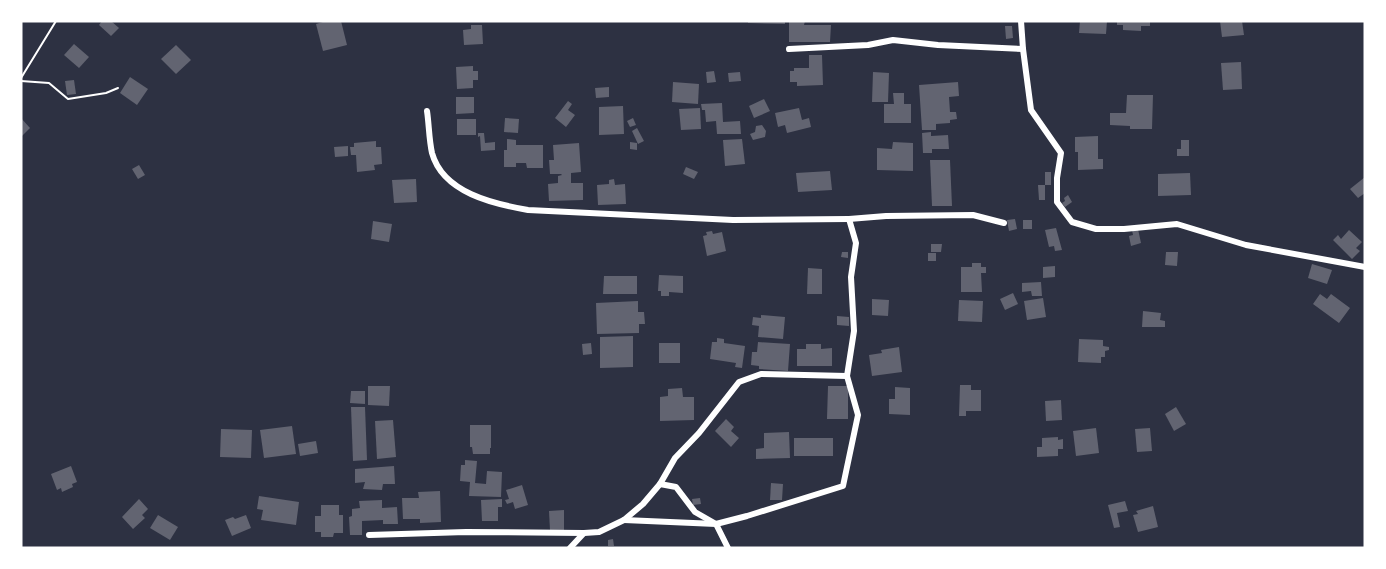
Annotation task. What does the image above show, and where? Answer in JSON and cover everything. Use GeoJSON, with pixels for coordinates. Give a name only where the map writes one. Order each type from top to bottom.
{"type":"FeatureCollection","features":[{"type":"Feature","properties":{"kind":"street"},"geometry":{"type":"LineString","coordinates":[[1022,21],[1023,49],[1031,110],[1061,153],[1057,178],[1057,202],[1072,222],[1096,229],[1177,224],[1246,245],[1365,267]]}},
{"type":"Feature","properties":{"kind":"street"},"geometry":{"type":"LineString","coordinates":[[789,49],[868,45],[894,40],[938,45],[1023,49]]}},
{"type":"Feature","properties":{"kind":"street"},"geometry":{"type":"LineString","coordinates":[[427,111],[433,154],[448,180],[470,194],[496,205],[528,210],[733,220],[973,215],[1004,223]]}},
{"type":"Feature","properties":{"kind":"street"},"geometry":{"type":"LineString","coordinates":[[624,520],[716,524],[843,486],[858,415],[847,376],[854,331],[851,277],[856,243],[849,219]]}},
{"type":"Feature","properties":{"kind":"street"},"geometry":{"type":"LineString","coordinates":[[369,535],[599,532],[624,520],[643,504],[660,484],[675,458],[699,433],[740,382],[761,374],[847,376]]}},
{"type":"Feature","properties":{"kind":"street"},"geometry":{"type":"LineString","coordinates":[[660,484],[676,487],[695,512],[716,524],[728,548]]}},
{"type":"Feature","properties":{"kind":"street"},"geometry":{"type":"LineString","coordinates":[[570,548],[584,533]]}},
{"type":"Feature","properties":{"kind":"path"},"geometry":{"type":"LineString","coordinates":[[56,21],[21,80],[49,83],[68,99],[106,93],[118,88]]}},
{"type":"Feature","properties":{"kind":"building"},"geometry":{"type":"Polygon","coordinates":[[[102,21],[111,21],[119,28],[111,36],[99,25],[102,21]]]}},
{"type":"Feature","properties":{"kind":"building"},"geometry":{"type":"Polygon","coordinates":[[[341,21],[347,45],[323,51],[316,24],[341,21]]]}},
{"type":"Feature","properties":{"kind":"building"},"geometry":{"type":"Polygon","coordinates":[[[748,21],[785,21],[785,24],[748,23],[748,21]]]}},
{"type":"Feature","properties":{"kind":"building"},"geometry":{"type":"Polygon","coordinates":[[[789,21],[805,21],[804,25],[831,25],[830,42],[789,42],[789,21]]]}},
{"type":"Feature","properties":{"kind":"building"},"geometry":{"type":"Polygon","coordinates":[[[1080,21],[1107,21],[1106,34],[1079,33],[1080,21]]]}},
{"type":"Feature","properties":{"kind":"building"},"geometry":{"type":"Polygon","coordinates":[[[1117,21],[1150,21],[1150,26],[1141,26],[1141,31],[1123,30],[1123,25],[1117,25],[1117,21]]]}},
{"type":"Feature","properties":{"kind":"building"},"geometry":{"type":"Polygon","coordinates":[[[1220,21],[1242,21],[1244,35],[1222,37],[1220,21]]]}},
{"type":"Feature","properties":{"kind":"building"},"geometry":{"type":"Polygon","coordinates":[[[471,25],[482,25],[483,44],[464,45],[463,30],[471,29],[471,25]]]}},
{"type":"Feature","properties":{"kind":"building"},"geometry":{"type":"Polygon","coordinates":[[[1005,26],[1012,26],[1013,38],[1006,39],[1005,26]]]}},
{"type":"Feature","properties":{"kind":"building"},"geometry":{"type":"Polygon","coordinates":[[[74,44],[89,57],[79,68],[64,55],[74,44]]]}},
{"type":"Feature","properties":{"kind":"building"},"geometry":{"type":"Polygon","coordinates":[[[176,45],[191,60],[176,74],[161,59],[176,45]]]}},
{"type":"Feature","properties":{"kind":"building"},"geometry":{"type":"Polygon","coordinates":[[[809,55],[822,55],[823,85],[797,86],[797,82],[790,82],[790,71],[794,71],[794,68],[809,68],[809,55]]]}},
{"type":"Feature","properties":{"kind":"building"},"geometry":{"type":"Polygon","coordinates":[[[1241,62],[1242,89],[1223,90],[1221,63],[1241,62]]]}},
{"type":"Feature","properties":{"kind":"building"},"geometry":{"type":"Polygon","coordinates":[[[473,66],[473,71],[478,71],[478,80],[473,80],[473,88],[457,89],[456,67],[473,66]]]}},
{"type":"Feature","properties":{"kind":"building"},"geometry":{"type":"Polygon","coordinates":[[[714,71],[716,82],[707,83],[706,72],[714,71]]]}},
{"type":"Feature","properties":{"kind":"building"},"geometry":{"type":"Polygon","coordinates":[[[740,72],[741,81],[729,82],[728,73],[740,72]]]}},
{"type":"Feature","properties":{"kind":"building"},"geometry":{"type":"Polygon","coordinates":[[[873,72],[889,73],[888,102],[872,102],[873,72]]]}},
{"type":"Feature","properties":{"kind":"building"},"geometry":{"type":"Polygon","coordinates":[[[130,77],[148,89],[137,105],[120,93],[130,77]]]}},
{"type":"Feature","properties":{"kind":"building"},"geometry":{"type":"Polygon","coordinates":[[[74,80],[76,94],[67,95],[65,81],[74,80]]]}},
{"type":"Feature","properties":{"kind":"building"},"geometry":{"type":"Polygon","coordinates":[[[673,82],[699,84],[698,104],[672,102],[673,82]]]}},
{"type":"Feature","properties":{"kind":"building"},"geometry":{"type":"Polygon","coordinates":[[[958,82],[959,96],[949,97],[950,112],[956,112],[957,119],[950,120],[950,123],[936,124],[936,130],[922,130],[919,85],[958,82]]]}},
{"type":"Feature","properties":{"kind":"building"},"geometry":{"type":"Polygon","coordinates":[[[609,87],[609,97],[596,98],[595,88],[609,87]]]}},
{"type":"Feature","properties":{"kind":"building"},"geometry":{"type":"Polygon","coordinates":[[[893,93],[904,93],[904,104],[911,104],[911,123],[884,123],[884,104],[894,104],[893,93]]]}},
{"type":"Feature","properties":{"kind":"building"},"geometry":{"type":"Polygon","coordinates":[[[1127,95],[1153,95],[1152,129],[1130,129],[1130,126],[1110,125],[1110,113],[1126,113],[1127,95]]]}},
{"type":"Feature","properties":{"kind":"building"},"geometry":{"type":"Polygon","coordinates":[[[456,97],[474,97],[474,113],[456,114],[456,97]]]}},
{"type":"Feature","properties":{"kind":"building"},"geometry":{"type":"Polygon","coordinates":[[[764,99],[770,111],[754,118],[749,106],[764,99]]]}},
{"type":"Feature","properties":{"kind":"building"},"geometry":{"type":"Polygon","coordinates":[[[568,101],[572,104],[568,110],[575,115],[566,127],[555,118],[568,101]]]}},
{"type":"Feature","properties":{"kind":"building"},"geometry":{"type":"Polygon","coordinates":[[[722,103],[723,122],[740,121],[741,134],[717,134],[716,121],[706,122],[705,110],[702,110],[701,104],[722,103]]]}},
{"type":"Feature","properties":{"kind":"building"},"geometry":{"type":"Polygon","coordinates":[[[623,106],[624,134],[599,135],[599,107],[623,106]]]}},
{"type":"Feature","properties":{"kind":"building"},"geometry":{"type":"Polygon","coordinates":[[[700,108],[701,129],[681,130],[679,109],[700,108]]]}},
{"type":"Feature","properties":{"kind":"building"},"geometry":{"type":"Polygon","coordinates":[[[799,108],[802,120],[809,118],[811,127],[787,133],[785,125],[778,127],[775,113],[799,108]]]}},
{"type":"Feature","properties":{"kind":"building"},"geometry":{"type":"Polygon","coordinates":[[[21,118],[30,128],[21,137],[21,118]]]}},
{"type":"Feature","properties":{"kind":"building"},"geometry":{"type":"Polygon","coordinates":[[[505,118],[519,119],[518,133],[504,132],[505,118]]]}},
{"type":"Feature","properties":{"kind":"building"},"geometry":{"type":"Polygon","coordinates":[[[633,118],[636,125],[630,127],[627,121],[633,118]]]}},
{"type":"Feature","properties":{"kind":"building"},"geometry":{"type":"Polygon","coordinates":[[[457,119],[476,119],[476,135],[457,135],[457,119]]]}},
{"type":"Feature","properties":{"kind":"building"},"geometry":{"type":"Polygon","coordinates":[[[762,125],[766,131],[765,137],[753,140],[750,134],[755,132],[756,126],[762,125]]]}},
{"type":"Feature","properties":{"kind":"building"},"geometry":{"type":"Polygon","coordinates":[[[637,128],[644,141],[638,144],[632,131],[637,128]]]}},
{"type":"Feature","properties":{"kind":"building"},"geometry":{"type":"Polygon","coordinates":[[[931,132],[931,136],[948,135],[949,149],[932,149],[932,153],[923,153],[922,133],[931,132]]]}},
{"type":"Feature","properties":{"kind":"building"},"geometry":{"type":"Polygon","coordinates":[[[478,133],[484,133],[485,143],[495,142],[495,150],[481,151],[478,133]]]}},
{"type":"Feature","properties":{"kind":"building"},"geometry":{"type":"Polygon","coordinates":[[[1098,136],[1098,159],[1103,159],[1103,169],[1078,170],[1075,137],[1098,136]]]}},
{"type":"Feature","properties":{"kind":"building"},"geometry":{"type":"Polygon","coordinates":[[[507,139],[516,140],[516,145],[543,145],[543,168],[527,168],[526,163],[516,163],[516,167],[504,167],[504,150],[507,150],[507,139]]]}},
{"type":"Feature","properties":{"kind":"building"},"geometry":{"type":"Polygon","coordinates":[[[742,139],[745,164],[725,166],[723,140],[742,139]]]}},
{"type":"Feature","properties":{"kind":"building"},"geometry":{"type":"Polygon","coordinates":[[[1181,140],[1189,140],[1189,156],[1177,156],[1177,149],[1181,149],[1181,140]]]}},
{"type":"Feature","properties":{"kind":"building"},"geometry":{"type":"Polygon","coordinates":[[[376,141],[376,147],[381,147],[382,164],[374,165],[375,170],[357,172],[356,155],[351,155],[350,147],[354,147],[354,143],[376,141]]]}},
{"type":"Feature","properties":{"kind":"building"},"geometry":{"type":"Polygon","coordinates":[[[630,142],[637,143],[637,150],[630,149],[630,142]]]}},
{"type":"Feature","properties":{"kind":"building"},"geometry":{"type":"Polygon","coordinates":[[[893,142],[913,143],[913,171],[877,170],[877,148],[892,149],[893,142]]]}},
{"type":"Feature","properties":{"kind":"building"},"geometry":{"type":"Polygon","coordinates":[[[579,143],[581,172],[571,173],[571,183],[583,183],[583,200],[549,201],[548,184],[558,183],[558,176],[562,175],[550,174],[549,160],[554,160],[553,145],[579,143]]]}},
{"type":"Feature","properties":{"kind":"building"},"geometry":{"type":"Polygon","coordinates":[[[348,146],[348,156],[335,157],[334,147],[348,146]]]}},
{"type":"Feature","properties":{"kind":"building"},"geometry":{"type":"Polygon","coordinates":[[[930,160],[950,160],[952,206],[932,206],[930,160]]]}},
{"type":"Feature","properties":{"kind":"building"},"geometry":{"type":"Polygon","coordinates":[[[139,165],[145,175],[138,179],[132,169],[139,165]]]}},
{"type":"Feature","properties":{"kind":"building"},"geometry":{"type":"Polygon","coordinates":[[[686,167],[698,172],[694,179],[683,174],[686,167]]]}},
{"type":"Feature","properties":{"kind":"building"},"geometry":{"type":"Polygon","coordinates":[[[830,171],[832,190],[798,192],[796,173],[830,171]]]}},
{"type":"Feature","properties":{"kind":"building"},"geometry":{"type":"Polygon","coordinates":[[[1045,172],[1051,172],[1051,185],[1045,185],[1045,172]]]}},
{"type":"Feature","properties":{"kind":"building"},"geometry":{"type":"Polygon","coordinates":[[[1190,173],[1191,195],[1158,196],[1158,174],[1190,173]]]}},
{"type":"Feature","properties":{"kind":"building"},"geometry":{"type":"Polygon","coordinates":[[[1365,177],[1365,193],[1358,198],[1350,189],[1365,177]]]}},
{"type":"Feature","properties":{"kind":"building"},"geometry":{"type":"Polygon","coordinates":[[[416,179],[417,202],[394,203],[392,180],[416,179]]]}},
{"type":"Feature","properties":{"kind":"building"},"geometry":{"type":"Polygon","coordinates":[[[614,179],[615,185],[625,184],[626,204],[598,205],[597,185],[609,184],[609,180],[614,179]]]}},
{"type":"Feature","properties":{"kind":"building"},"geometry":{"type":"Polygon","coordinates":[[[1038,185],[1045,185],[1045,200],[1039,200],[1038,185]]]}},
{"type":"Feature","properties":{"kind":"building"},"geometry":{"type":"Polygon","coordinates":[[[1068,195],[1072,202],[1065,207],[1062,203],[1068,195]]]}},
{"type":"Feature","properties":{"kind":"building"},"geometry":{"type":"Polygon","coordinates":[[[1015,219],[1017,229],[1009,231],[1007,220],[1015,219]]]}},
{"type":"Feature","properties":{"kind":"building"},"geometry":{"type":"Polygon","coordinates":[[[1023,220],[1032,220],[1032,229],[1023,229],[1023,220]]]}},
{"type":"Feature","properties":{"kind":"building"},"geometry":{"type":"Polygon","coordinates":[[[373,221],[392,224],[389,242],[371,239],[373,221]]]}},
{"type":"Feature","properties":{"kind":"building"},"geometry":{"type":"Polygon","coordinates":[[[1056,228],[1062,250],[1055,251],[1054,246],[1049,247],[1045,230],[1056,228]]]}},
{"type":"Feature","properties":{"kind":"building"},"geometry":{"type":"Polygon","coordinates":[[[1138,229],[1141,243],[1131,246],[1129,236],[1133,235],[1132,230],[1138,229]]]}},
{"type":"Feature","properties":{"kind":"building"},"geometry":{"type":"Polygon","coordinates":[[[1349,230],[1362,242],[1356,248],[1360,251],[1352,259],[1333,240],[1338,235],[1341,239],[1349,230]]]}},
{"type":"Feature","properties":{"kind":"building"},"geometry":{"type":"Polygon","coordinates":[[[712,231],[713,234],[722,232],[726,251],[707,256],[703,236],[707,235],[706,232],[712,231]]]}},
{"type":"Feature","properties":{"kind":"building"},"geometry":{"type":"Polygon","coordinates":[[[931,244],[942,244],[941,252],[931,252],[931,244]]]}},
{"type":"Feature","properties":{"kind":"building"},"geometry":{"type":"Polygon","coordinates":[[[842,252],[848,252],[848,258],[841,257],[842,252]]]}},
{"type":"Feature","properties":{"kind":"building"},"geometry":{"type":"Polygon","coordinates":[[[1166,252],[1178,252],[1177,266],[1165,265],[1166,252]]]}},
{"type":"Feature","properties":{"kind":"building"},"geometry":{"type":"Polygon","coordinates":[[[928,253],[936,253],[936,261],[928,261],[928,253]]]}},
{"type":"Feature","properties":{"kind":"building"},"geometry":{"type":"Polygon","coordinates":[[[972,263],[981,263],[981,267],[986,267],[986,273],[981,273],[982,292],[961,292],[961,267],[972,267],[972,263]]]}},
{"type":"Feature","properties":{"kind":"building"},"geometry":{"type":"Polygon","coordinates":[[[1312,264],[1332,270],[1327,284],[1308,278],[1312,264]]]}},
{"type":"Feature","properties":{"kind":"building"},"geometry":{"type":"Polygon","coordinates":[[[1055,266],[1055,277],[1043,278],[1043,267],[1055,266]]]}},
{"type":"Feature","properties":{"kind":"building"},"geometry":{"type":"Polygon","coordinates":[[[808,268],[822,269],[822,294],[807,294],[808,268]]]}},
{"type":"Feature","properties":{"kind":"building"},"geometry":{"type":"Polygon","coordinates":[[[659,275],[683,276],[683,293],[669,292],[669,296],[661,296],[661,291],[658,291],[659,275]]]}},
{"type":"Feature","properties":{"kind":"building"},"geometry":{"type":"Polygon","coordinates":[[[604,276],[637,276],[637,294],[603,294],[604,276]]]}},
{"type":"Feature","properties":{"kind":"building"},"geometry":{"type":"Polygon","coordinates":[[[1041,282],[1042,296],[1032,296],[1031,291],[1022,292],[1022,283],[1041,282]]]}},
{"type":"Feature","properties":{"kind":"building"},"geometry":{"type":"Polygon","coordinates":[[[1013,293],[1018,304],[1005,310],[1000,299],[1013,293]]]}},
{"type":"Feature","properties":{"kind":"building"},"geometry":{"type":"Polygon","coordinates":[[[1320,294],[1327,299],[1331,294],[1350,308],[1339,323],[1313,304],[1320,294]]]}},
{"type":"Feature","properties":{"kind":"building"},"geometry":{"type":"Polygon","coordinates":[[[1043,298],[1046,317],[1027,320],[1024,301],[1043,298]]]}},
{"type":"Feature","properties":{"kind":"building"},"geometry":{"type":"Polygon","coordinates":[[[872,299],[889,300],[888,316],[872,315],[872,299]]]}},
{"type":"Feature","properties":{"kind":"building"},"geometry":{"type":"Polygon","coordinates":[[[959,300],[983,301],[982,322],[958,321],[959,300]]]}},
{"type":"Feature","properties":{"kind":"building"},"geometry":{"type":"Polygon","coordinates":[[[638,301],[638,312],[644,312],[645,324],[639,324],[639,333],[597,334],[596,303],[638,301]]]}},
{"type":"Feature","properties":{"kind":"building"},"geometry":{"type":"Polygon","coordinates":[[[1143,311],[1161,313],[1160,320],[1165,321],[1165,327],[1142,327],[1143,311]]]}},
{"type":"Feature","properties":{"kind":"building"},"geometry":{"type":"Polygon","coordinates":[[[761,315],[785,317],[783,339],[758,337],[759,326],[752,325],[753,317],[761,318],[761,315]]]}},
{"type":"Feature","properties":{"kind":"building"},"geometry":{"type":"Polygon","coordinates":[[[837,316],[849,317],[849,326],[837,325],[837,316]]]}},
{"type":"Feature","properties":{"kind":"building"},"geometry":{"type":"Polygon","coordinates":[[[633,336],[633,367],[600,368],[600,337],[633,336]]]}},
{"type":"Feature","properties":{"kind":"building"},"geometry":{"type":"Polygon","coordinates":[[[717,338],[724,339],[724,343],[745,346],[742,368],[735,367],[736,363],[710,359],[712,342],[717,342],[717,338]]]}},
{"type":"Feature","properties":{"kind":"building"},"geometry":{"type":"Polygon","coordinates":[[[1079,339],[1103,340],[1103,346],[1109,347],[1109,350],[1105,351],[1105,357],[1101,357],[1101,363],[1078,362],[1079,339]]]}},
{"type":"Feature","properties":{"kind":"building"},"geometry":{"type":"Polygon","coordinates":[[[758,342],[790,344],[788,371],[759,369],[759,366],[751,365],[752,352],[757,352],[758,342]]]}},
{"type":"Feature","properties":{"kind":"building"},"geometry":{"type":"Polygon","coordinates":[[[591,343],[592,354],[583,355],[582,344],[591,343]]]}},
{"type":"Feature","properties":{"kind":"building"},"geometry":{"type":"Polygon","coordinates":[[[659,343],[680,343],[680,363],[659,363],[659,343]]]}},
{"type":"Feature","properties":{"kind":"building"},"geometry":{"type":"Polygon","coordinates":[[[806,344],[821,344],[821,349],[832,348],[832,366],[797,366],[797,349],[806,349],[806,344]]]}},
{"type":"Feature","properties":{"kind":"building"},"geometry":{"type":"Polygon","coordinates":[[[899,347],[902,372],[872,376],[869,355],[899,347]]]}},
{"type":"Feature","properties":{"kind":"building"},"geometry":{"type":"Polygon","coordinates":[[[960,385],[971,385],[971,390],[981,390],[981,411],[966,411],[966,416],[959,416],[960,385]]]}},
{"type":"Feature","properties":{"kind":"building"},"geometry":{"type":"Polygon","coordinates":[[[368,386],[390,386],[389,406],[368,405],[368,386]]]}},
{"type":"Feature","properties":{"kind":"building"},"geometry":{"type":"Polygon","coordinates":[[[828,386],[848,386],[848,419],[827,419],[828,386]]]}},
{"type":"Feature","properties":{"kind":"building"},"geometry":{"type":"Polygon","coordinates":[[[895,387],[910,388],[910,415],[889,414],[889,399],[895,399],[895,387]]]}},
{"type":"Feature","properties":{"kind":"building"},"geometry":{"type":"Polygon","coordinates":[[[682,388],[683,397],[694,397],[694,420],[660,421],[660,397],[668,396],[668,389],[682,388]]]}},
{"type":"Feature","properties":{"kind":"building"},"geometry":{"type":"Polygon","coordinates":[[[351,391],[365,391],[365,404],[350,403],[351,391]]]}},
{"type":"Feature","properties":{"kind":"building"},"geometry":{"type":"Polygon","coordinates":[[[1061,400],[1062,420],[1046,421],[1045,401],[1061,400]]]}},
{"type":"Feature","properties":{"kind":"building"},"geometry":{"type":"Polygon","coordinates":[[[351,407],[365,407],[367,460],[353,461],[351,407]]]}},
{"type":"Feature","properties":{"kind":"building"},"geometry":{"type":"Polygon","coordinates":[[[1176,407],[1186,424],[1174,431],[1165,414],[1176,407]]]}},
{"type":"Feature","properties":{"kind":"building"},"geometry":{"type":"Polygon","coordinates":[[[726,419],[734,427],[731,431],[739,438],[731,447],[715,431],[726,419]]]}},
{"type":"Feature","properties":{"kind":"building"},"geometry":{"type":"Polygon","coordinates":[[[393,420],[396,457],[377,459],[375,421],[393,420]]]}},
{"type":"Feature","properties":{"kind":"building"},"geometry":{"type":"Polygon","coordinates":[[[470,425],[491,425],[490,454],[473,454],[472,447],[470,447],[470,425]]]}},
{"type":"Feature","properties":{"kind":"building"},"geometry":{"type":"Polygon","coordinates":[[[292,426],[296,454],[264,458],[260,430],[292,426]]]}},
{"type":"Feature","properties":{"kind":"building"},"geometry":{"type":"Polygon","coordinates":[[[1096,428],[1099,453],[1076,456],[1073,431],[1096,428]]]}},
{"type":"Feature","properties":{"kind":"building"},"geometry":{"type":"Polygon","coordinates":[[[1150,428],[1152,451],[1137,452],[1135,429],[1150,428]]]}},
{"type":"Feature","properties":{"kind":"building"},"geometry":{"type":"Polygon","coordinates":[[[221,429],[252,430],[251,458],[220,457],[221,429]]]}},
{"type":"Feature","properties":{"kind":"building"},"geometry":{"type":"Polygon","coordinates":[[[789,432],[790,458],[756,459],[756,449],[764,448],[764,433],[789,432]]]}},
{"type":"Feature","properties":{"kind":"building"},"geometry":{"type":"Polygon","coordinates":[[[1058,437],[1058,440],[1063,439],[1063,449],[1058,449],[1058,456],[1037,457],[1037,447],[1042,447],[1042,438],[1058,437]]]}},
{"type":"Feature","properties":{"kind":"building"},"geometry":{"type":"Polygon","coordinates":[[[794,438],[833,438],[833,456],[794,456],[794,438]]]}},
{"type":"Feature","properties":{"kind":"building"},"geometry":{"type":"Polygon","coordinates":[[[316,441],[318,453],[300,456],[298,444],[316,441]]]}},
{"type":"Feature","properties":{"kind":"building"},"geometry":{"type":"Polygon","coordinates":[[[465,460],[477,461],[475,483],[486,484],[487,471],[502,472],[501,497],[469,496],[470,482],[460,481],[461,465],[465,465],[465,460]]]}},
{"type":"Feature","properties":{"kind":"building"},"geometry":{"type":"Polygon","coordinates":[[[71,466],[77,482],[72,484],[73,487],[62,492],[61,488],[57,490],[51,474],[71,466]]]}},
{"type":"Feature","properties":{"kind":"building"},"geometry":{"type":"Polygon","coordinates":[[[394,466],[395,484],[383,484],[382,490],[363,489],[365,482],[355,483],[355,469],[394,466]]]}},
{"type":"Feature","properties":{"kind":"building"},"geometry":{"type":"Polygon","coordinates":[[[771,483],[783,484],[782,500],[770,500],[771,483]]]}},
{"type":"Feature","properties":{"kind":"building"},"geometry":{"type":"Polygon","coordinates":[[[522,485],[528,505],[515,509],[513,502],[507,504],[505,500],[509,499],[506,490],[522,485]]]}},
{"type":"Feature","properties":{"kind":"building"},"geometry":{"type":"Polygon","coordinates":[[[440,491],[441,522],[420,523],[420,519],[403,519],[402,498],[419,498],[418,492],[440,491]]]}},
{"type":"Feature","properties":{"kind":"building"},"geometry":{"type":"Polygon","coordinates":[[[259,496],[299,502],[296,525],[261,520],[263,510],[257,509],[259,496]]]}},
{"type":"Feature","properties":{"kind":"building"},"geometry":{"type":"Polygon","coordinates":[[[700,498],[701,504],[693,505],[692,499],[700,498]]]}},
{"type":"Feature","properties":{"kind":"building"},"geometry":{"type":"Polygon","coordinates":[[[139,499],[148,509],[142,515],[145,518],[133,529],[122,517],[139,499]]]}},
{"type":"Feature","properties":{"kind":"building"},"geometry":{"type":"Polygon","coordinates":[[[502,499],[502,507],[498,507],[498,521],[482,521],[481,500],[502,499]]]}},
{"type":"Feature","properties":{"kind":"building"},"geometry":{"type":"Polygon","coordinates":[[[382,500],[382,508],[397,507],[398,524],[383,524],[383,520],[362,521],[362,535],[350,535],[349,517],[352,516],[352,509],[360,508],[359,501],[382,500]]]}},
{"type":"Feature","properties":{"kind":"building"},"geometry":{"type":"Polygon","coordinates":[[[1125,501],[1128,511],[1117,513],[1120,527],[1114,528],[1108,505],[1125,501]]]}},
{"type":"Feature","properties":{"kind":"building"},"geometry":{"type":"Polygon","coordinates":[[[321,505],[339,505],[339,515],[343,515],[343,533],[334,533],[333,537],[321,537],[321,532],[315,532],[315,516],[321,516],[321,505]]]}},
{"type":"Feature","properties":{"kind":"building"},"geometry":{"type":"Polygon","coordinates":[[[1153,506],[1158,527],[1138,532],[1133,515],[1138,514],[1136,511],[1153,506]]]}},
{"type":"Feature","properties":{"kind":"building"},"geometry":{"type":"Polygon","coordinates":[[[564,510],[564,530],[550,530],[549,511],[564,510]]]}},
{"type":"Feature","properties":{"kind":"building"},"geometry":{"type":"Polygon","coordinates":[[[158,515],[178,527],[170,540],[150,528],[158,515]]]}},
{"type":"Feature","properties":{"kind":"building"},"geometry":{"type":"Polygon","coordinates":[[[246,515],[251,528],[232,536],[225,520],[246,515]]]}},
{"type":"Feature","properties":{"kind":"building"},"geometry":{"type":"Polygon","coordinates":[[[613,539],[614,546],[608,546],[608,540],[613,539]]]}}]}
